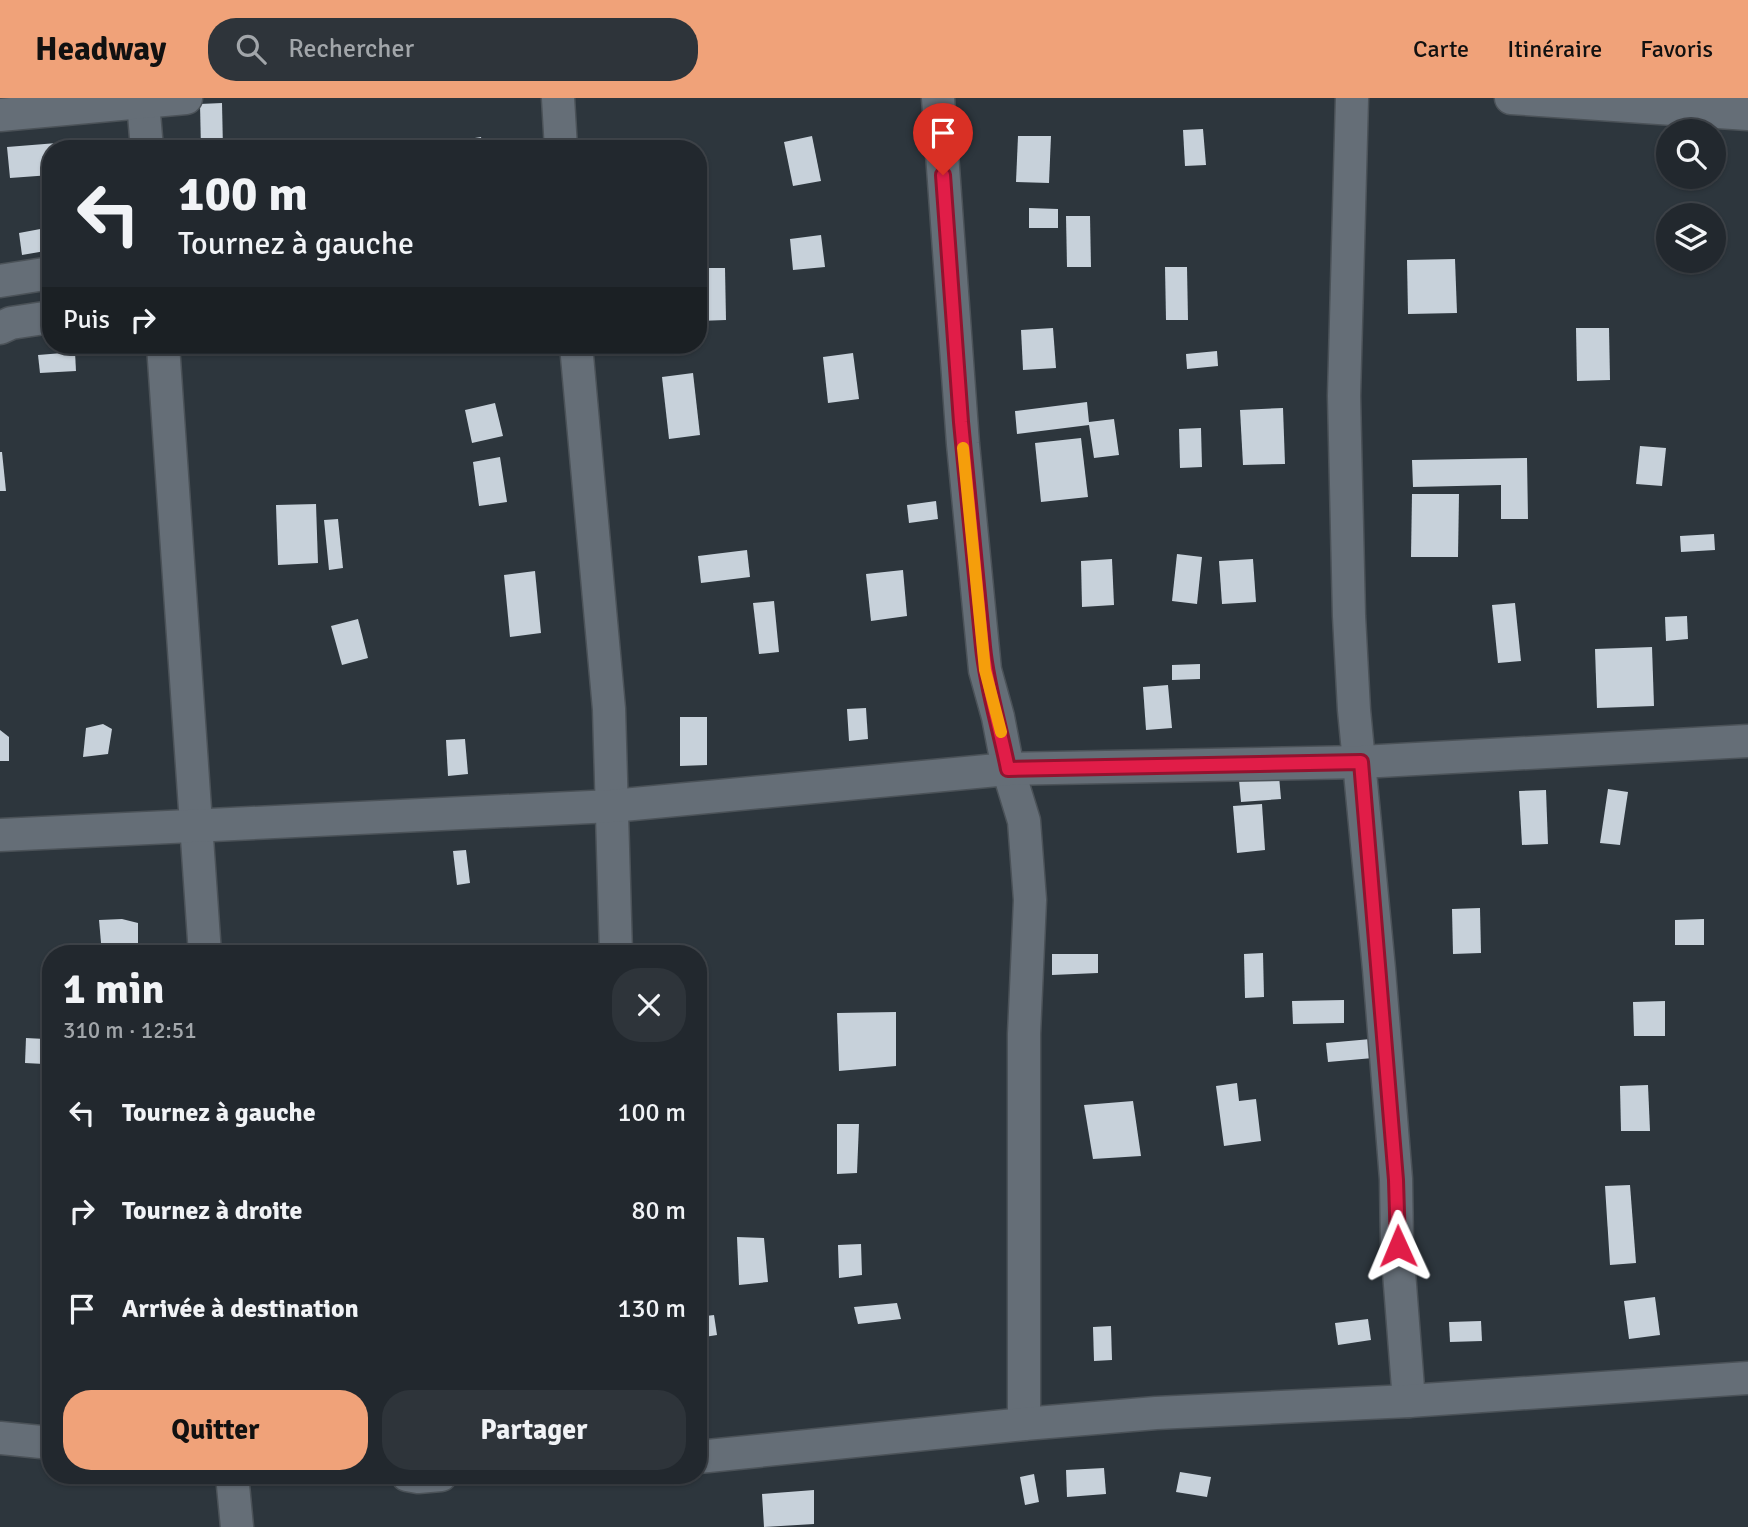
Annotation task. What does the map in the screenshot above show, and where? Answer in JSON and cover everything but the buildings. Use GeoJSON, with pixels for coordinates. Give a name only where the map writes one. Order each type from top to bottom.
{"type":"FeatureCollection","features":[{"type":"Feature","properties":{"kind":"street"},"geometry":{"type":"LineString","coordinates":[[0,115],[186,98]]}},
{"type":"Feature","properties":{"kind":"street"},"geometry":{"type":"LineString","coordinates":[[558,98],[560,140]]}},
{"type":"Feature","properties":{"kind":"street"},"geometry":{"type":"LineString","coordinates":[[938,98],[955,355],[985,670],[1008,769],[1024,821],[1030,900],[1024,1034],[1024,1424]]}},
{"type":"Feature","properties":{"kind":"street"},"geometry":{"type":"LineString","coordinates":[[1352,98],[1344,396],[1349,616],[1354,710],[1361,762],[1396,1180],[1409,1401]]}},
{"type":"Feature","properties":{"kind":"street"},"geometry":{"type":"LineString","coordinates":[[1511,98],[1748,114]]}},
{"type":"Feature","properties":{"kind":"street"},"geometry":{"type":"LineString","coordinates":[[143,102],[146,140]]}},
{"type":"Feature","properties":{"kind":"street"},"geometry":{"type":"LineString","coordinates":[[0,281],[42,274]]}},
{"type":"Feature","properties":{"kind":"street"},"geometry":{"type":"LineString","coordinates":[[0,328],[11,323],[42,318]]}},
{"type":"Feature","properties":{"kind":"street"},"geometry":{"type":"LineString","coordinates":[[164,354],[204,945]]}},
{"type":"Feature","properties":{"kind":"street"},"geometry":{"type":"LineString","coordinates":[[577,354],[610,709],[616,945]]}},
{"type":"Feature","properties":{"kind":"street"},"geometry":{"type":"LineString","coordinates":[[0,835],[612,806],[1008,769],[1361,762],[1748,741]]}},
{"type":"Feature","properties":{"kind":"street"},"geometry":{"type":"LineString","coordinates":[[707,1456],[1156,1413],[1409,1401],[1748,1378]]}},
{"type":"Feature","properties":{"kind":"street"},"geometry":{"type":"LineString","coordinates":[[0,1438],[42,1442]]}},
{"type":"Feature","properties":{"kind":"street"},"geometry":{"type":"LineString","coordinates":[[233,1484],[237,1527]]}},
{"type":"Feature","properties":{"kind":"slow traffic"},"geometry":{"type":"LineString","coordinates":[[963,448],[985,670],[1001,732]]}},
{"type":"Feature","properties":{"kind":"route"},"geometry":{"type":"LineString","coordinates":[[943,175],[955,355],[985,670],[1008,769],[1361,762],[1396,1180],[1398,1246]]}}]}
